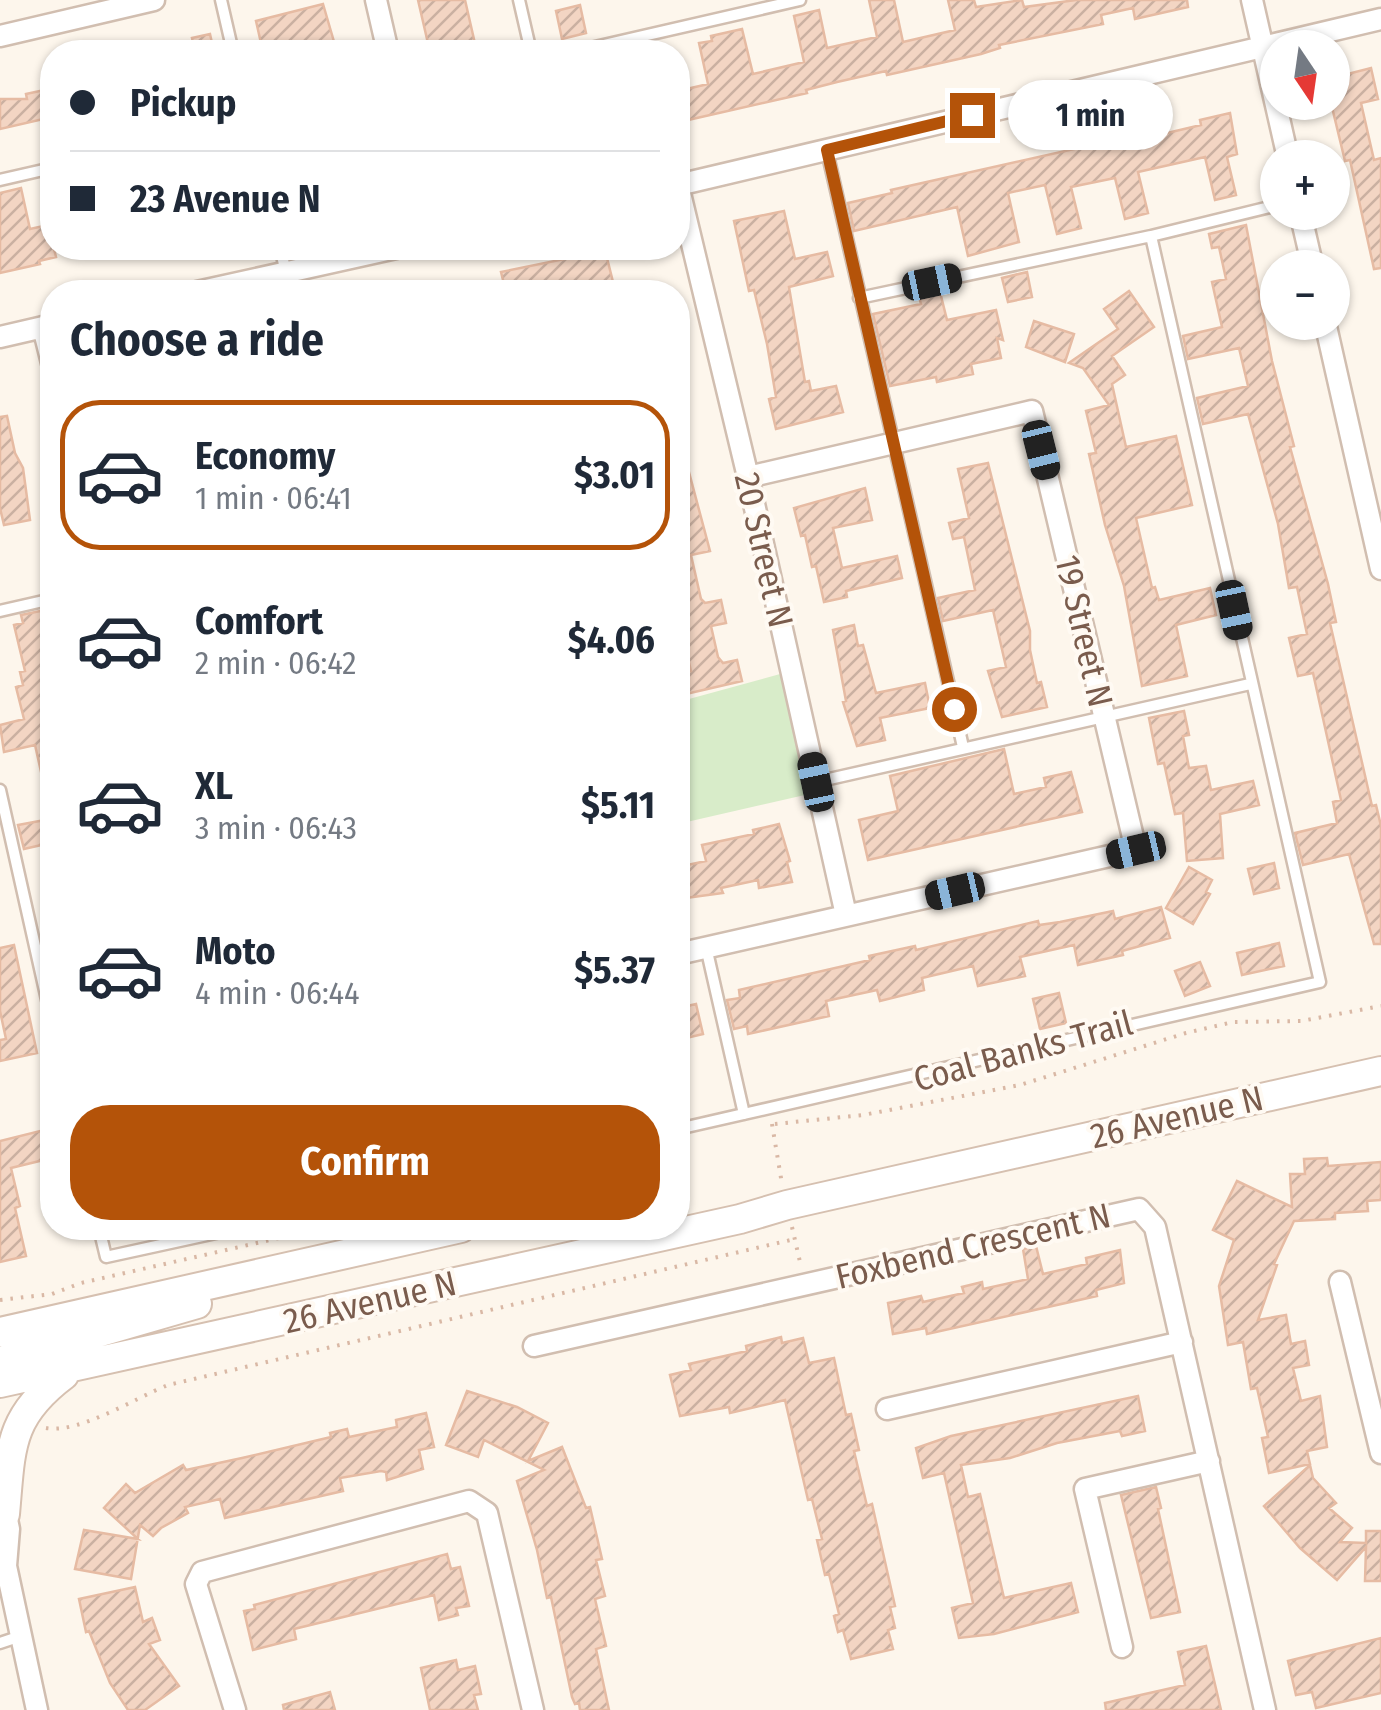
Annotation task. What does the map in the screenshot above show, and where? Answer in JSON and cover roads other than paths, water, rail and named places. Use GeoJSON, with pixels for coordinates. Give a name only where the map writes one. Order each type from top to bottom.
{"type":"FeatureCollection","features":[{"type":"Feature","properties":{"kind":"main road","name":"26 Avenue N"},"geometry":{"type":"LineString","coordinates":[[690,1230],[1381,1071]]}},
{"type":"Feature","properties":{"kind":"main road","name":"26 Avenue N"},"geometry":{"type":"LineString","coordinates":[[690,1220],[740,1219]]}},
{"type":"Feature","properties":{"kind":"main road","name":"26 Avenue N"},"geometry":{"type":"LineString","coordinates":[[0,1332],[406,1240]]}},
{"type":"Feature","properties":{"kind":"main road","name":"26 Avenue N"},"geometry":{"type":"LineString","coordinates":[[0,1383],[646,1240]]}},
{"type":"Feature","properties":{"kind":"main road"},"geometry":{"type":"LineString","coordinates":[[0,1361],[238,1292],[300,1263]]}},
{"type":"Feature","properties":{"kind":"main road"},"geometry":{"type":"LineString","coordinates":[[3,1502],[23,1415],[36,1396],[74,1368]]}},
{"type":"Feature","properties":{"kind":"street"},"geometry":{"type":"LineString","coordinates":[[0,36],[154,0]]}},
{"type":"Feature","properties":{"kind":"street"},"geometry":{"type":"LineString","coordinates":[[376,0],[385,40]]}},
{"type":"Feature","properties":{"kind":"street"},"geometry":{"type":"LineString","coordinates":[[1252,0],[1260,33]]}},
{"type":"Feature","properties":{"kind":"street"},"geometry":{"type":"LineString","coordinates":[[1333,30],[1381,19]]}},
{"type":"Feature","properties":{"kind":"street"},"geometry":{"type":"LineString","coordinates":[[690,182],[1260,47]]}},
{"type":"Feature","properties":{"kind":"street","name":"20 Street N"},"geometry":{"type":"LineString","coordinates":[[690,235],[846,915]]}},
{"type":"Feature","properties":{"kind":"street"},"geometry":{"type":"LineString","coordinates":[[250,280],[341,260]]}},
{"type":"Feature","properties":{"kind":"street"},"geometry":{"type":"LineString","coordinates":[[0,336],[40,328]]}},
{"type":"Feature","properties":{"kind":"street"},"geometry":{"type":"LineString","coordinates":[[1329,340],[1381,569]]}},
{"type":"Feature","properties":{"kind":"street","name":"19 Street N"},"geometry":{"type":"LineString","coordinates":[[846,915],[1136,850],[1032,411],[892,444]]}},
{"type":"Feature","properties":{"kind":"street"},"geometry":{"type":"LineString","coordinates":[[748,477],[892,444]]}},
{"type":"Feature","properties":{"kind":"street"},"geometry":{"type":"LineString","coordinates":[[690,951],[846,915]]}},
{"type":"Feature","properties":{"kind":"street","name":"Foxbend Crescent N"},"geometry":{"type":"LineString","coordinates":[[534,1346],[1139,1209],[1155,1226],[1266,1710]]}},
{"type":"Feature","properties":{"kind":"street"},"geometry":{"type":"LineString","coordinates":[[1340,1282],[1381,1453]]}},
{"type":"Feature","properties":{"kind":"street"},"geometry":{"type":"LineString","coordinates":[[887,1409],[1182,1342]]}},
{"type":"Feature","properties":{"kind":"street"},"geometry":{"type":"LineString","coordinates":[[1122,1647],[1085,1490],[1210,1461]]}},
{"type":"Feature","properties":{"kind":"street"},"geometry":{"type":"LineString","coordinates":[[235,1710],[196,1584],[202,1572],[469,1501],[487,1512],[533,1710]]}},
{"type":"Feature","properties":{"kind":"street"},"geometry":{"type":"LineString","coordinates":[[3,1502],[9,1529],[3,1561],[37,1710]]}},
{"type":"Feature","properties":{"kind":"lane"},"geometry":{"type":"LineString","coordinates":[[221,0],[230,40]]}},
{"type":"Feature","properties":{"kind":"lane"},"geometry":{"type":"LineString","coordinates":[[519,0],[529,40]]}},
{"type":"Feature","properties":{"kind":"lane"},"geometry":{"type":"LineString","coordinates":[[625,40],[800,0]]}},
{"type":"Feature","properties":{"kind":"lane"},"geometry":{"type":"LineString","coordinates":[[827,150],[964,747]]}},
{"type":"Feature","properties":{"kind":"lane"},"geometry":{"type":"LineString","coordinates":[[0,180],[40,171]]}},
{"type":"Feature","properties":{"kind":"lane"},"geometry":{"type":"LineString","coordinates":[[859,298],[1260,209]]}},
{"type":"Feature","properties":{"kind":"lane"},"geometry":{"type":"LineString","coordinates":[[690,1126],[1320,982],[1151,236]]}},
{"type":"Feature","properties":{"kind":"lane"},"geometry":{"type":"LineString","coordinates":[[283,260],[286,272]]}},
{"type":"Feature","properties":{"kind":"lane"},"geometry":{"type":"LineString","coordinates":[[0,612],[40,602]]}},
{"type":"Feature","properties":{"kind":"lane"},"geometry":{"type":"LineString","coordinates":[[816,782],[1250,684]]}},
{"type":"Feature","properties":{"kind":"lane"},"geometry":{"type":"LineString","coordinates":[[0,790],[40,968]]}},
{"type":"Feature","properties":{"kind":"lane"},"geometry":{"type":"LineString","coordinates":[[706,947],[744,1114]]}},
{"type":"Feature","properties":{"kind":"lane"},"geometry":{"type":"LineString","coordinates":[[102,1240],[106,1258],[186,1240]]}},
{"type":"Feature","properties":{"kind":"lane"},"geometry":{"type":"LineString","coordinates":[[0,1643],[22,1636]]}}]}
